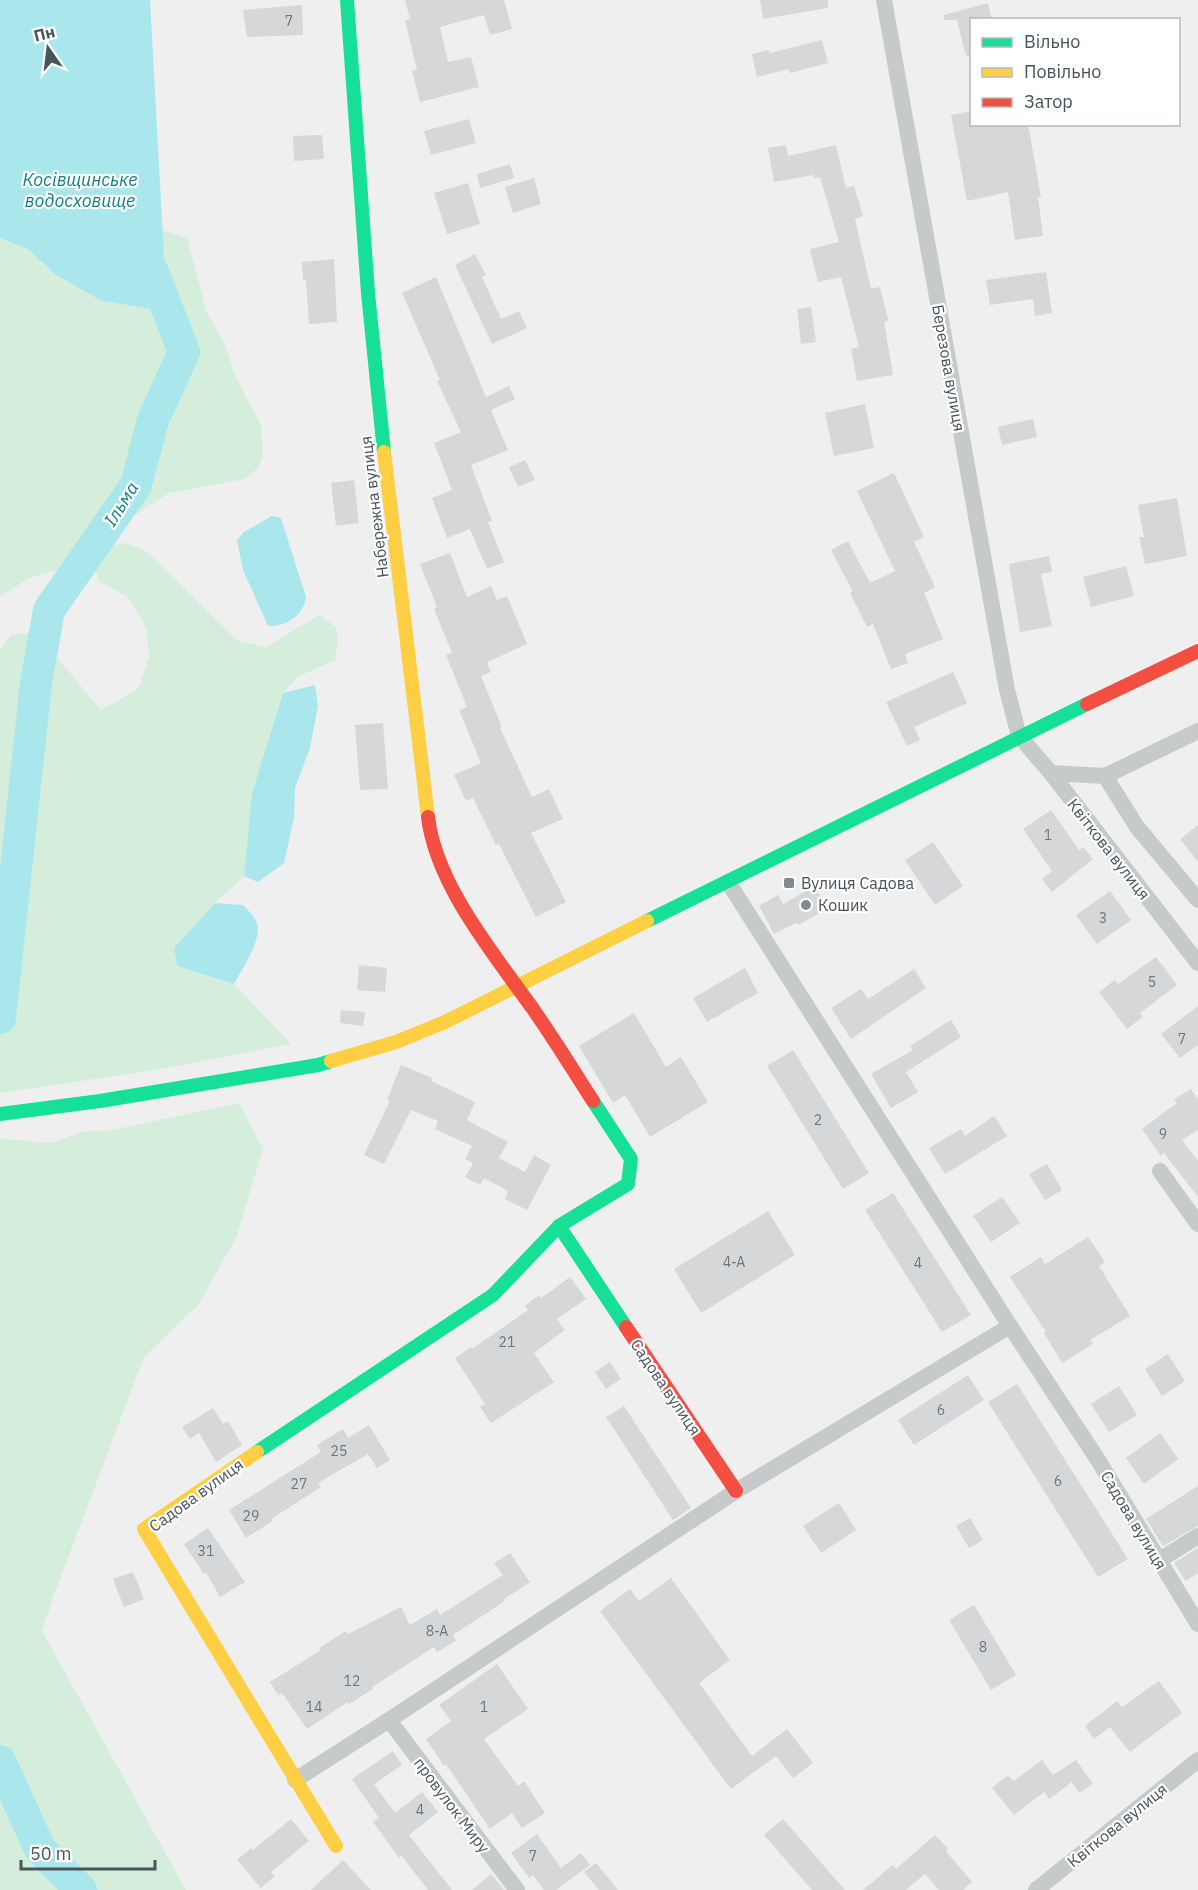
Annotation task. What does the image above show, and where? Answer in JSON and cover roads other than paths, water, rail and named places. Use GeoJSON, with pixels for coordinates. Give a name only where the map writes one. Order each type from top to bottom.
{"type":"FeatureCollection","features":[{"type":"Feature","properties":{"kind":"street","name":"Набережна вулиця"},"geometry":{"type":"LineString","coordinates":[[347,0],[369,304],[384,452],[429,827],[445,874],[483,941],[516,986],[631,1159],[628,1184],[559,1226]]}},
{"type":"Feature","properties":{"kind":"street","name":"Березова вулиця"},"geometry":{"type":"LineString","coordinates":[[884,0],[1006,690],[1019,736]]}},
{"type":"Feature","properties":{"kind":"street"},"geometry":{"type":"LineString","coordinates":[[0,1114],[100,1101],[318,1065],[396,1042],[445,1022],[1019,736],[1198,651]]}},
{"type":"Feature","properties":{"kind":"street"},"geometry":{"type":"LineString","coordinates":[[1051,773],[1105,776],[1198,732]]}},
{"type":"Feature","properties":{"kind":"street","name":"Квіткова вулиця"},"geometry":{"type":"LineString","coordinates":[[1019,736],[1051,773],[1198,963]]}},
{"type":"Feature","properties":{"kind":"street"},"geometry":{"type":"LineString","coordinates":[[1105,776],[1137,827],[1198,900]]}},
{"type":"Feature","properties":{"kind":"street","name":"Садова вулиця"},"geometry":{"type":"LineString","coordinates":[[728,882],[1010,1326],[1098,1460],[1198,1624]]}},
{"type":"Feature","properties":{"kind":"street"},"geometry":{"type":"LineString","coordinates":[[1160,1171],[1198,1224]]}},
{"type":"Feature","properties":{"kind":"street","name":"Садова вулиця"},"geometry":{"type":"LineString","coordinates":[[295,1780],[144,1529],[493,1295],[559,1226],[736,1491]]}},
{"type":"Feature","properties":{"kind":"street"},"geometry":{"type":"LineString","coordinates":[[336,1845],[295,1780],[736,1491],[1010,1326]]}},
{"type":"Feature","properties":{"kind":"street"},"geometry":{"type":"LineString","coordinates":[[1158,1561],[1198,1536]]}},
{"type":"Feature","properties":{"kind":"street","name":"провулок Миру"},"geometry":{"type":"LineString","coordinates":[[389,1720],[517,1890]]}},
{"type":"Feature","properties":{"kind":"street","name":"Квіткова вулиця"},"geometry":{"type":"LineString","coordinates":[[1036,1890],[1198,1760]]}},
{"type":"Feature","properties":{"kind":"water","name":"Косівщинське водосховище"},"geometry":{"type":"Polygon","coordinates":[[[0,0],[150,0],[167,312],[100,300],[55,274],[29,250],[0,238],[0,0]]]}},
{"type":"Feature","properties":{"kind":"water"},"geometry":{"type":"Polygon","coordinates":[[[272,516],[281,518],[306,597],[301,610],[293,619],[281,625],[268,626],[243,570],[237,540],[244,532],[272,516]]]}},
{"type":"Feature","properties":{"kind":"water"},"geometry":{"type":"Polygon","coordinates":[[[315,685],[318,706],[310,748],[295,788],[294,818],[284,863],[258,882],[244,876],[252,793],[283,693],[315,685]]]}},
{"type":"Feature","properties":{"kind":"water"},"geometry":{"type":"Polygon","coordinates":[[[215,903],[243,905],[254,917],[258,926],[252,952],[234,984],[177,966],[174,948],[215,903]]]}},
{"type":"Feature","properties":{"kind":"waterway","name":"Ільма"},"geometry":{"type":"LineString","coordinates":[[0,1018],[36,683],[49,610],[136,485],[153,420],[184,352],[153,272]]}},
{"type":"Feature","properties":{"kind":"waterway","name":"Ільма"},"geometry":{"type":"LineString","coordinates":[[0,1761],[40,1849],[81,1890]]}},
{"type":"Feature","properties":{"kind":"place","name":"Вулиця Садова"},"geometry":{"type":"Point","coordinates":[789,883]}},
{"type":"Feature","properties":{"kind":"place","name":"Кошик"},"geometry":{"type":"Point","coordinates":[806,905]}}]}
